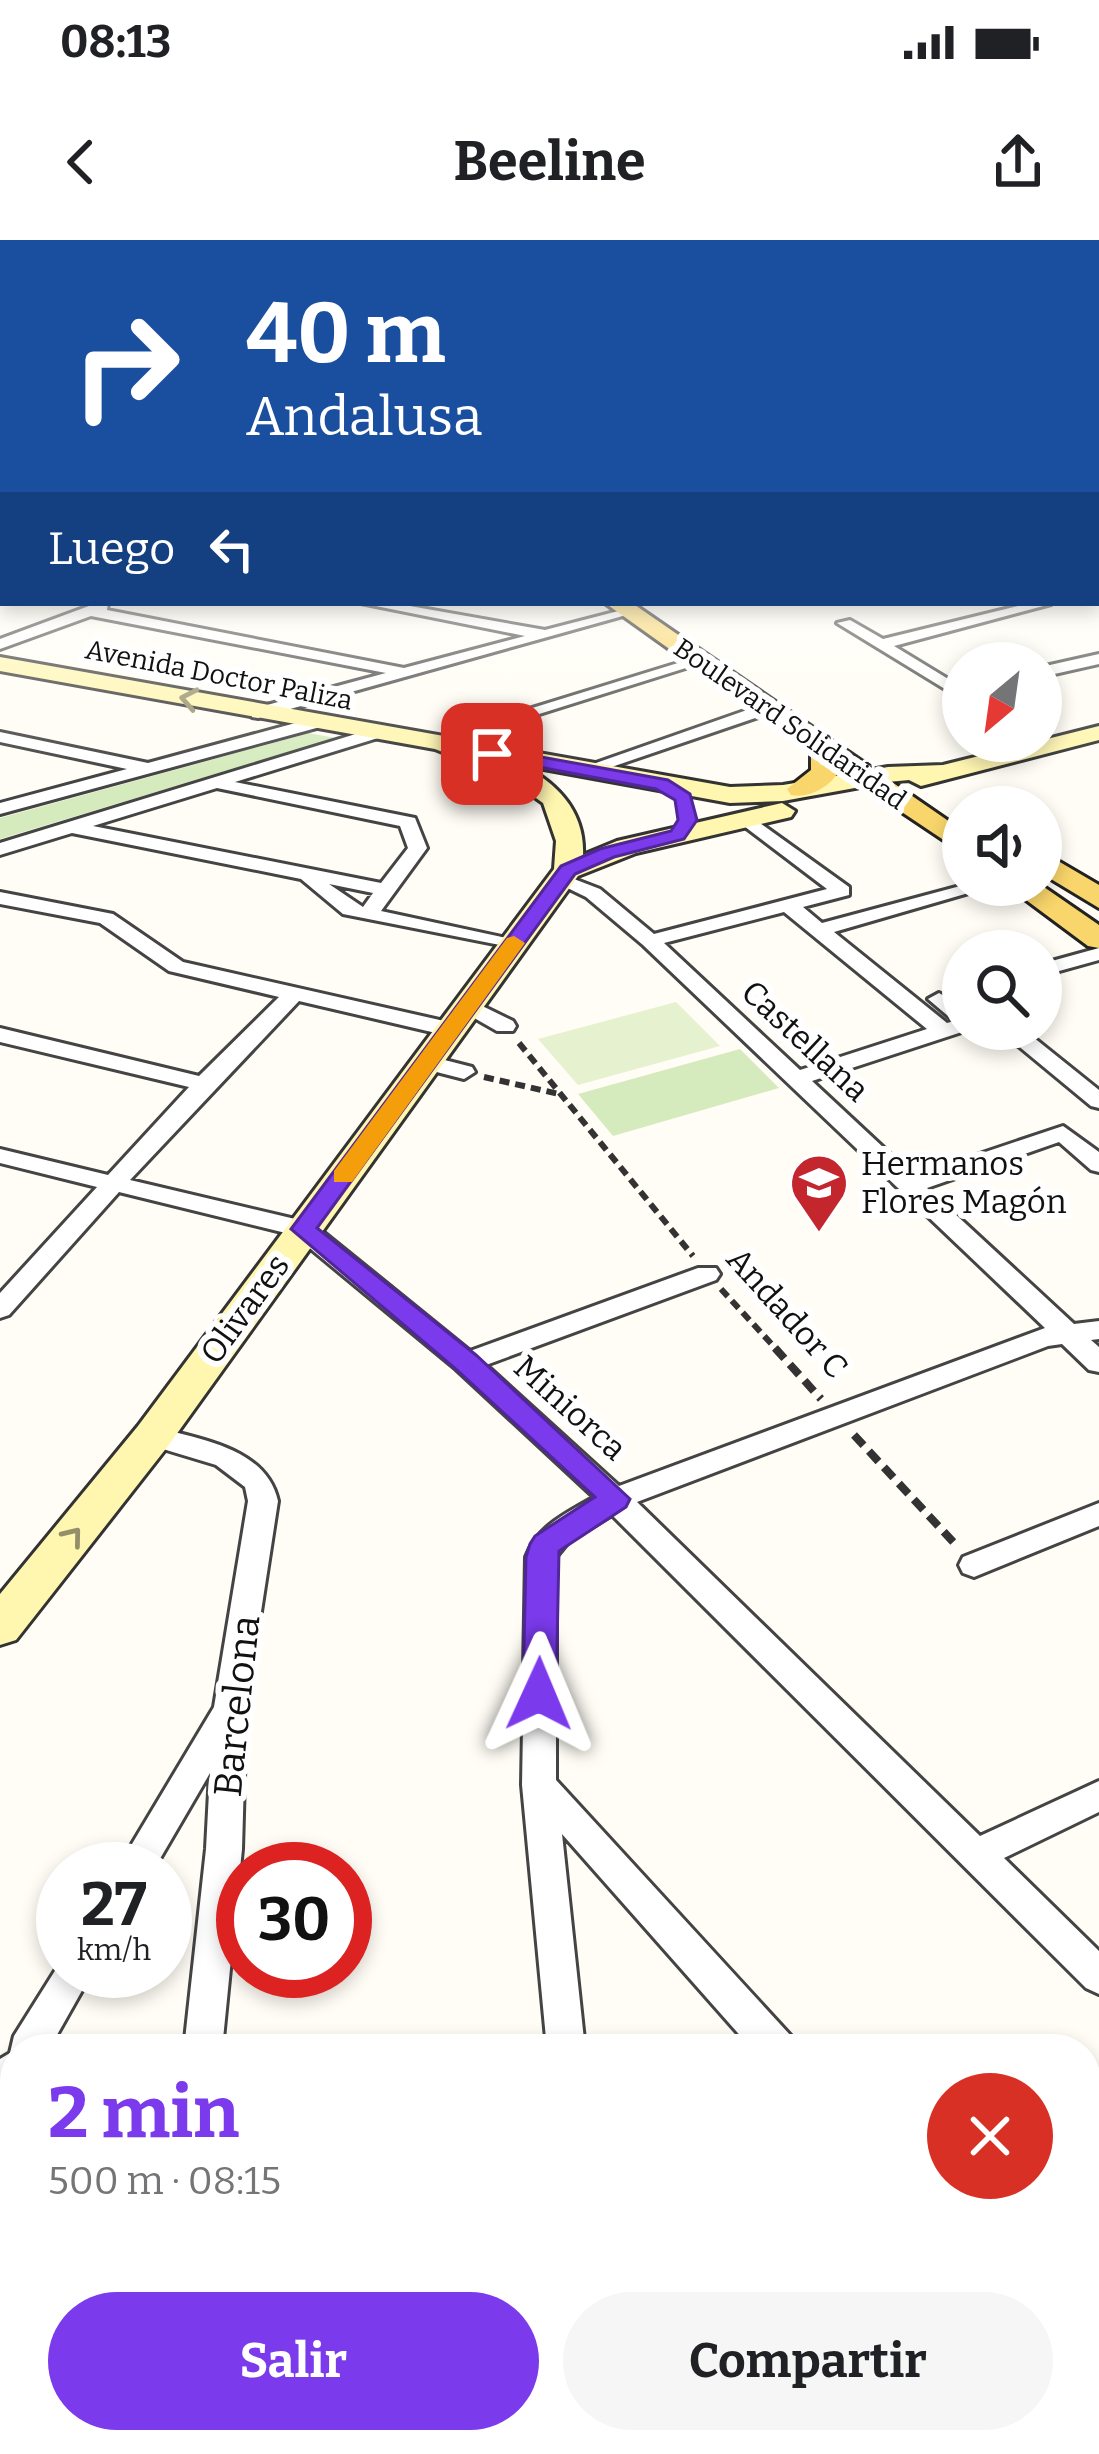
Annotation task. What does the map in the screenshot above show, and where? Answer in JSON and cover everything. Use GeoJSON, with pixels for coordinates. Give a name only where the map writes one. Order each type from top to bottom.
{"type":"FeatureCollection","features":[{"type":"Feature","properties":{"kind":"main road","name":"Boulevard Solidaridad"},"geometry":{"type":"LineString","coordinates":[[665,606],[846,740],[911,780],[942,818]]}},
{"type":"Feature","properties":{"kind":"main road","name":"Boulevard Solidaridad"},"geometry":{"type":"LineString","coordinates":[[624,608],[770,707],[846,740],[911,780]]}},
{"type":"Feature","properties":{"kind":"main road","name":"Avenida Doctor Paliza"},"geometry":{"type":"LineString","coordinates":[[0,664],[436,744]]}},
{"type":"Feature","properties":{"kind":"main road"},"geometry":{"type":"LineString","coordinates":[[1062,739],[1099,733]]}},
{"type":"Feature","properties":{"kind":"main road"},"geometry":{"type":"LineString","coordinates":[[801,789],[825,772],[846,740]]}},
{"type":"Feature","properties":{"kind":"main road"},"geometry":{"type":"LineString","coordinates":[[436,744],[742,796],[911,780]]}},
{"type":"Feature","properties":{"kind":"main road"},"geometry":{"type":"LineString","coordinates":[[436,744],[522,774],[566,813],[603,832],[672,836]]}},
{"type":"Feature","properties":{"kind":"main road"},"geometry":{"type":"LineString","coordinates":[[565,875],[607,853],[974,762]]}},
{"type":"Feature","properties":{"kind":"main road"},"geometry":{"type":"LineString","coordinates":[[565,875],[572,840],[566,813],[574,799],[593,788],[653,783],[688,805],[687,820],[672,836]]}},
{"type":"Feature","properties":{"kind":"main road"},"geometry":{"type":"LineString","coordinates":[[1062,874],[1099,898]]}},
{"type":"Feature","properties":{"kind":"main road","name":"Olivares"},"geometry":{"type":"LineString","coordinates":[[0,1627],[153,1436],[303,1229],[446,1068],[461,1018],[565,875]]}},
{"type":"Feature","properties":{"kind":"main road"},"geometry":{"type":"LineString","coordinates":[[1045,906],[1094,950]]}},
{"type":"Feature","properties":{"kind":"street"},"geometry":{"type":"LineString","coordinates":[[0,644],[104,606]]}},
{"type":"Feature","properties":{"kind":"street"},"geometry":{"type":"LineString","coordinates":[[386,606],[547,635]]}},
{"type":"Feature","properties":{"kind":"street"},"geometry":{"type":"LineString","coordinates":[[473,606],[497,625]]}},
{"type":"Feature","properties":{"kind":"street"},"geometry":{"type":"LineString","coordinates":[[883,644],[1035,606]]}},
{"type":"Feature","properties":{"kind":"street"},"geometry":{"type":"LineString","coordinates":[[259,713],[547,635],[624,608]]}},
{"type":"Feature","properties":{"kind":"street"},"geometry":{"type":"LineString","coordinates":[[91,611],[408,673]]}},
{"type":"Feature","properties":{"kind":"street"},"geometry":{"type":"LineString","coordinates":[[845,623],[942,680]]}},
{"type":"Feature","properties":{"kind":"street"},"geometry":{"type":"LineString","coordinates":[[1062,667],[1099,659]]}},
{"type":"Feature","properties":{"kind":"street"},"geometry":{"type":"LineString","coordinates":[[436,744],[700,661]]}},
{"type":"Feature","properties":{"kind":"street"},"geometry":{"type":"LineString","coordinates":[[585,770],[770,707]]}},
{"type":"Feature","properties":{"kind":"street"},"geometry":{"type":"LineString","coordinates":[[0,809],[314,723]]}},
{"type":"Feature","properties":{"kind":"street"},"geometry":{"type":"LineString","coordinates":[[0,849],[372,734]]}},
{"type":"Feature","properties":{"kind":"street"},"geometry":{"type":"LineString","coordinates":[[0,737],[149,768]]}},
{"type":"Feature","properties":{"kind":"street"},"geometry":{"type":"LineString","coordinates":[[220,784],[408,822],[418,848],[367,915]]}},
{"type":"Feature","properties":{"kind":"street"},"geometry":{"type":"LineString","coordinates":[[650,941],[842,891],[746,819]]}},
{"type":"Feature","properties":{"kind":"street"},"geometry":{"type":"LineString","coordinates":[[70,827],[387,890]]}},
{"type":"Feature","properties":{"kind":"street"},"geometry":{"type":"LineString","coordinates":[[302,874],[343,906],[367,915],[513,945]]}},
{"type":"Feature","properties":{"kind":"street","name":"Castellana"},"geometry":{"type":"LineString","coordinates":[[565,875],[593,892],[650,941],[1099,1363]]}},
{"type":"Feature","properties":{"kind":"street"},"geometry":{"type":"LineString","coordinates":[[819,930],[942,897]]}},
{"type":"Feature","properties":{"kind":"street"},"geometry":{"type":"LineString","coordinates":[[0,898],[106,918],[176,967],[294,994],[505,1026]]}},
{"type":"Feature","properties":{"kind":"street"},"geometry":{"type":"LineString","coordinates":[[789,906],[942,1015]]}},
{"type":"Feature","properties":{"kind":"street"},"geometry":{"type":"LineString","coordinates":[[1062,962],[1094,950]]}},
{"type":"Feature","properties":{"kind":"street"},"geometry":{"type":"LineString","coordinates":[[2,1304],[204,1084],[294,994]]}},
{"type":"Feature","properties":{"kind":"street"},"geometry":{"type":"LineString","coordinates":[[797,1078],[942,1030]]}},
{"type":"Feature","properties":{"kind":"street"},"geometry":{"type":"LineString","coordinates":[[0,1035],[204,1084]]}},
{"type":"Feature","properties":{"kind":"street"},"geometry":{"type":"LineString","coordinates":[[1036,1050],[1099,1101]]}},
{"type":"Feature","properties":{"kind":"street"},"geometry":{"type":"LineString","coordinates":[[908,1186],[1063,1133],[1099,1165]]}},
{"type":"Feature","properties":{"kind":"street","name":"Miniorca"},"geometry":{"type":"LineString","coordinates":[[0,1156],[303,1229],[466,1362],[615,1499],[1099,1976]]}},
{"type":"Feature","properties":{"kind":"street"},"geometry":{"type":"LineString","coordinates":[[466,1362],[707,1274]]}},
{"type":"Feature","properties":{"kind":"street"},"geometry":{"type":"LineString","coordinates":[[564,2034],[538,1785],[541,1557],[546,1544],[615,1499],[1066,1332],[1099,1330]]}},
{"type":"Feature","properties":{"kind":"street","name":"Barcelona"},"geometry":{"type":"LineString","coordinates":[[153,1436],[226,1457],[259,1482],[263,1501],[230,1709],[224,1849],[205,2034]]}},
{"type":"Feature","properties":{"kind":"street"},"geometry":{"type":"LineString","coordinates":[[974,1564],[1099,1514]]}},
{"type":"Feature","properties":{"kind":"street"},"geometry":{"type":"LineString","coordinates":[[151,1842],[230,1709]]}},
{"type":"Feature","properties":{"kind":"street"},"geometry":{"type":"LineString","coordinates":[[538,1785],[763,2034]]}},
{"type":"Feature","properties":{"kind":"street"},"geometry":{"type":"LineString","coordinates":[[975,1855],[1099,1796]]}},
{"type":"Feature","properties":{"kind":"street"},"geometry":{"type":"LineString","coordinates":[[37,2034],[58,1998]]}},
{"type":"Feature","properties":{"kind":"path","name":"Andador C"},"geometry":{"type":"LineString","coordinates":[[505,1026],[707,1274],[974,1564]]}},
{"type":"Feature","properties":{"kind":"path"},"geometry":{"type":"LineString","coordinates":[[446,1068],[562,1095]]}},
{"type":"Feature","properties":{"kind":"green space"},"geometry":{"type":"Polygon","coordinates":[[[309,733],[335,738],[0,839],[0,818],[309,733]]]}},
{"type":"Feature","properties":{"kind":"green space"},"geometry":{"type":"Polygon","coordinates":[[[676,1002],[720,1046],[578,1085],[538,1039],[676,1002]]]}},
{"type":"Feature","properties":{"kind":"green space"},"geometry":{"type":"Polygon","coordinates":[[[740,1049],[779,1088],[613,1136],[578,1094],[740,1049]]]}},
{"type":"Feature","properties":{"kind":"slow traffic"},"geometry":{"type":"LineString","coordinates":[[343,1176],[514,943]]}},
{"type":"Feature","properties":{"kind":"place","name":"Hermanos Flores Magón"},"geometry":{"type":"Point","coordinates":[819,1234]}},
{"type":"Feature","properties":{"kind":"route"},"geometry":{"type":"LineString","coordinates":[[492,754],[661,784],[684,798],[687,820],[678,835],[607,853],[568,870],[303,1229],[466,1362],[615,1499],[546,1544],[541,1557],[539,1694]]}}]}
